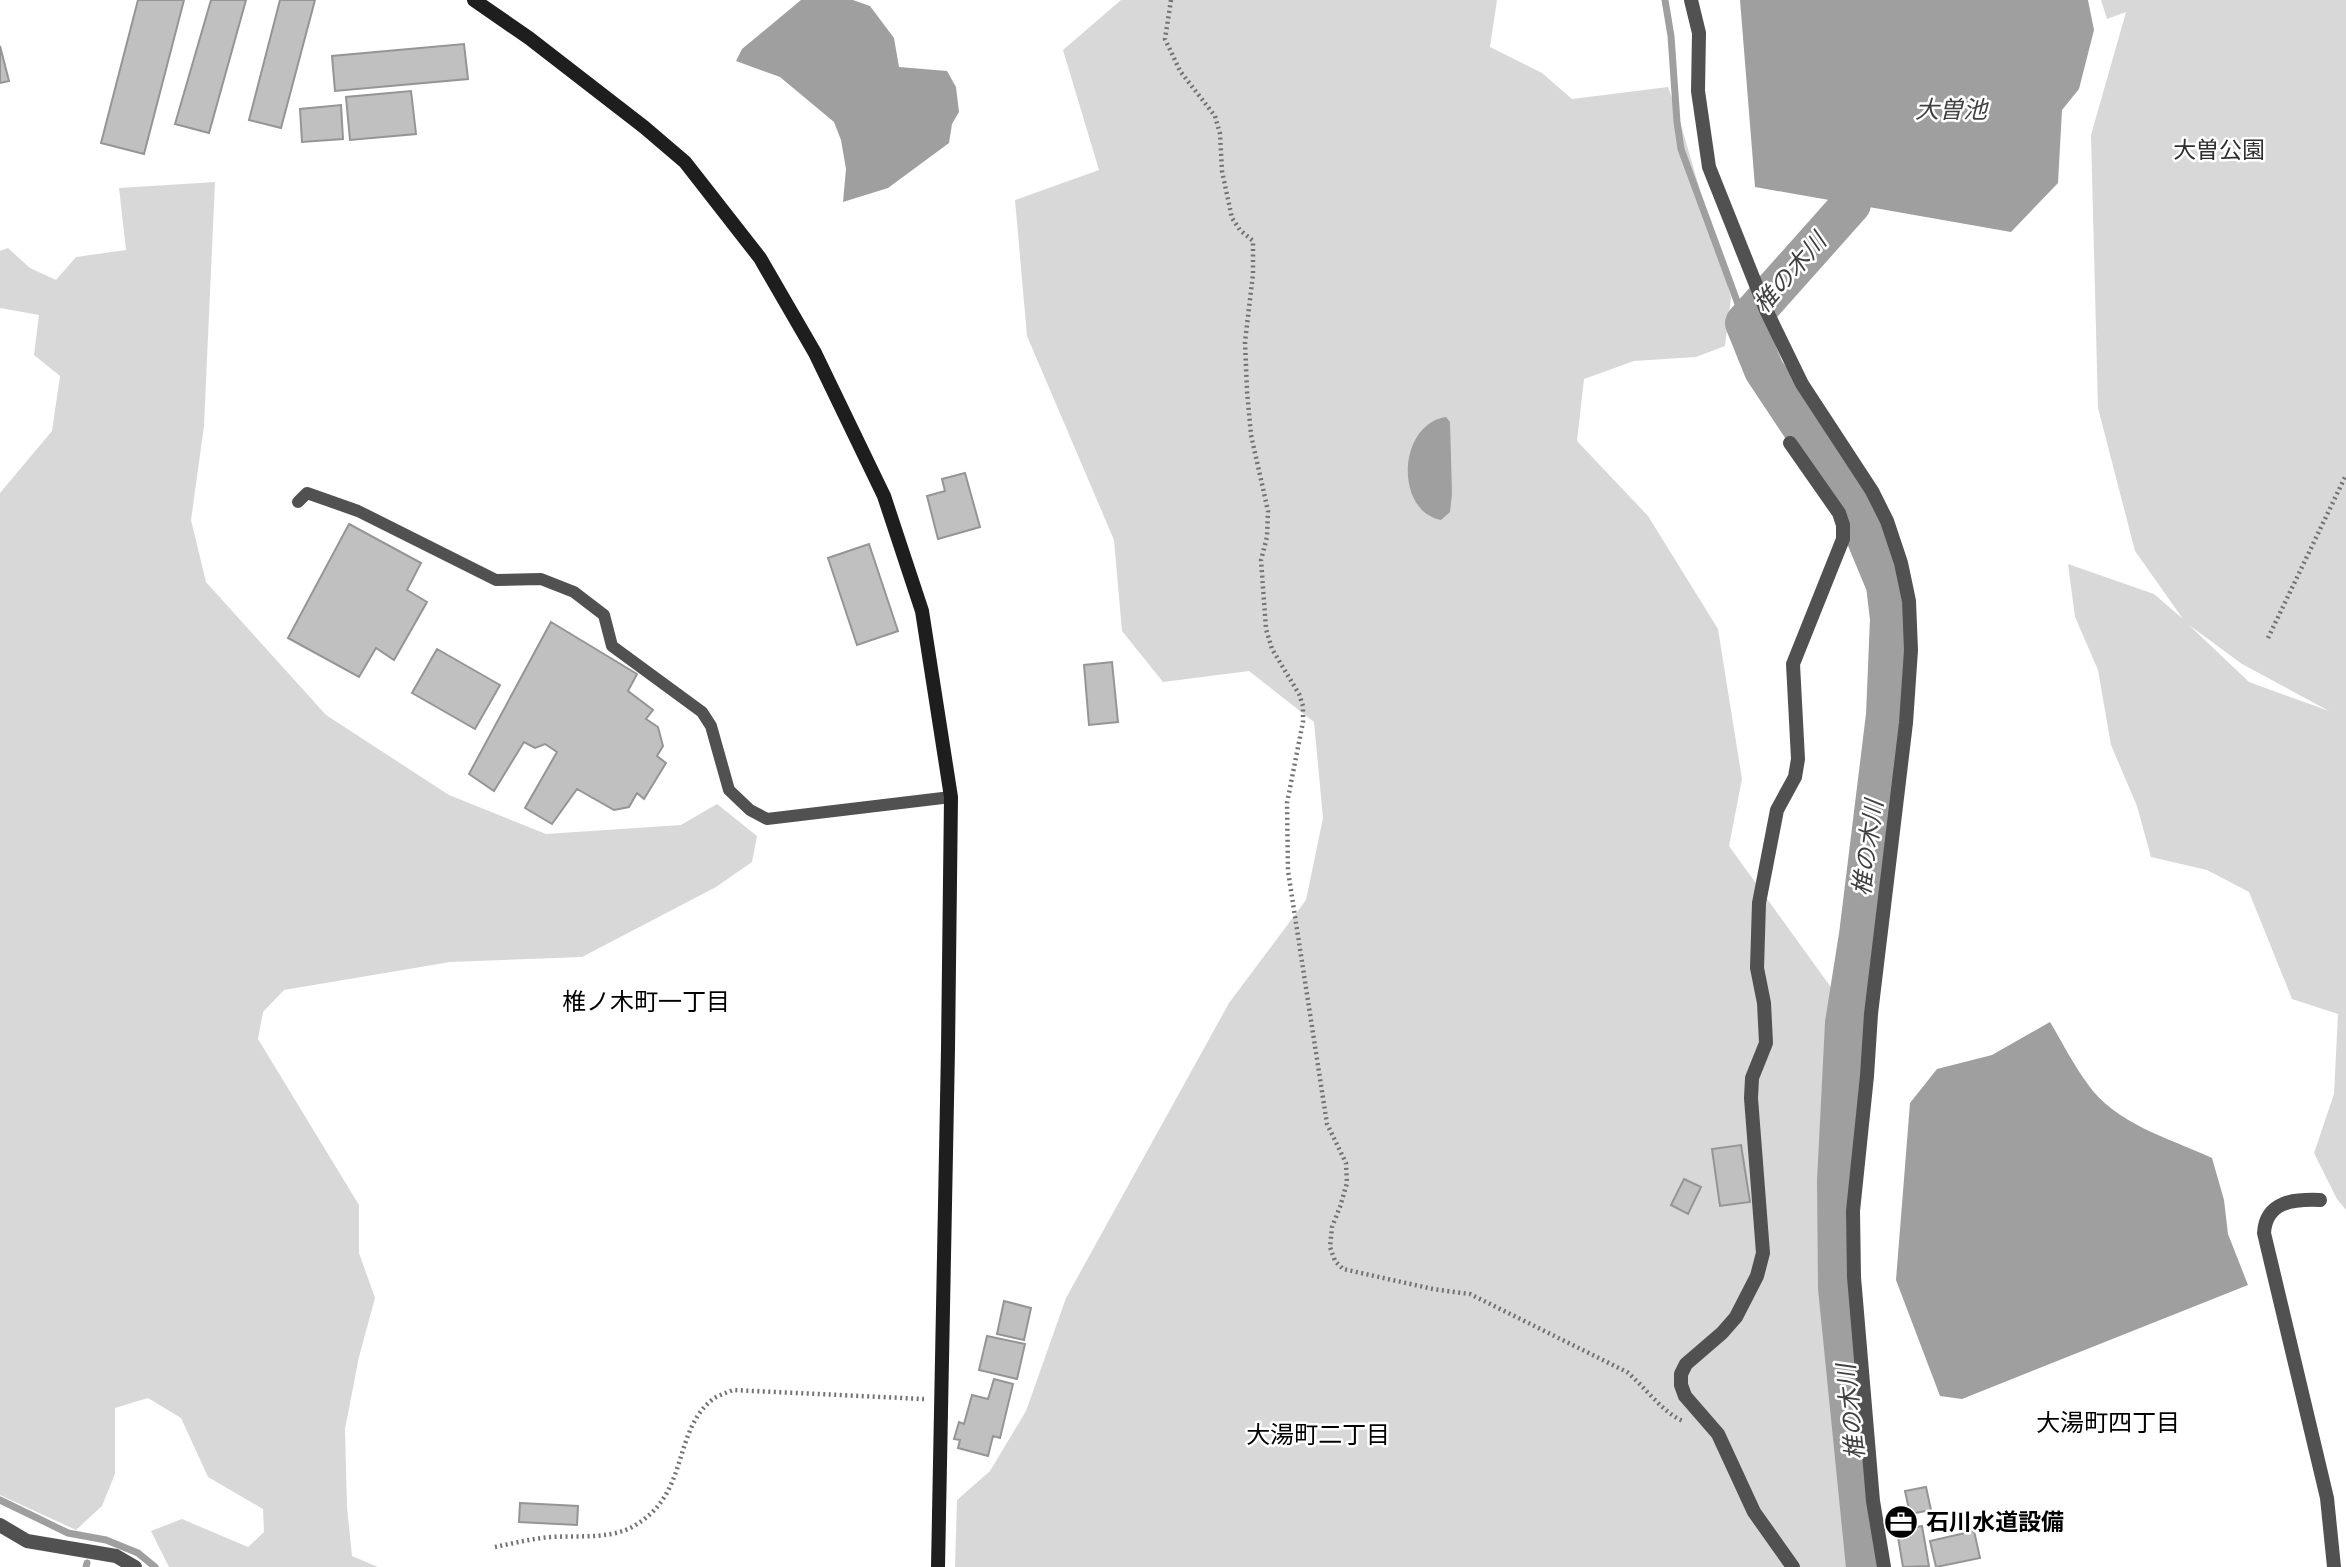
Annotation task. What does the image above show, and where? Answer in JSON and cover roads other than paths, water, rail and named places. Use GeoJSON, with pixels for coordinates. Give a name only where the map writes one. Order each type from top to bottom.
{"type":"FeatureCollection","features":[{"type":"Feature","properties":{"kind":"street"},"geometry":{"type":"LineString","coordinates":[[474,0],[490,4],[685,162],[760,258],[814,353],[884,496],[922,611],[951,797],[938,1567]]}},
{"type":"Feature","properties":{"kind":"street"},"geometry":{"type":"LineString","coordinates":[[1691,0],[1699,33],[1698,91],[1709,167],[1766,310],[1801,384],[1872,491],[1887,521],[1901,563],[1909,601],[1910,650],[1906,723],[1871,1014],[1853,1211],[1854,1277],[1873,1501],[1884,1567]]}},
{"type":"Feature","properties":{"kind":"street"},"geometry":{"type":"LineString","coordinates":[[1790,443],[1839,513],[1843,525],[1843,539],[1793,664],[1798,759],[1795,777],[1777,810],[1759,903],[1757,968],[1764,1003],[1766,1043],[1752,1077],[1751,1098],[1763,1253],[1757,1276],[1736,1317],[1686,1364],[1681,1374],[1681,1385],[1685,1396],[1718,1434],[1754,1512],[1793,1567]]}},
{"type":"Feature","properties":{"kind":"street"},"geometry":{"type":"LineString","coordinates":[[2320,1200],[2298,1199],[2273,1209],[2265,1220],[2264,1233],[2327,1498],[2334,1567]]}},
{"type":"Feature","properties":{"kind":"street"},"geometry":{"type":"LineString","coordinates":[[0,1525],[27,1541],[116,1556],[135,1567]]}},
{"type":"Feature","properties":{"kind":"lane"},"geometry":{"type":"LineString","coordinates":[[298,502],[307,493],[358,512],[496,579],[541,579],[575,592],[604,615],[612,646],[702,712],[711,726],[729,790],[750,810],[767,819],[951,797]]}},
{"type":"Feature","properties":{"kind":"water"},"geometry":{"type":"Polygon","coordinates":[[[801,0],[853,0],[870,6],[894,38],[899,67],[947,71],[956,87],[959,112],[952,124],[949,143],[888,188],[843,202],[846,169],[841,140],[834,122],[780,77],[736,61],[742,49],[801,0]]]}},
{"type":"Feature","properties":{"kind":"water","name":"大曽池"},"geometry":{"type":"Polygon","coordinates":[[[1740,0],[2088,0],[2094,30],[2079,89],[2062,110],[2058,183],[2011,232],[1755,187],[1740,0]]]}},
{"type":"Feature","properties":{"kind":"water"},"geometry":{"type":"Polygon","coordinates":[[[1446,417],[1450,422],[1452,494],[1450,512],[1441,520],[1426,513],[1415,501],[1409,485],[1408,468],[1411,450],[1418,435],[1430,423],[1446,417]]]}},
{"type":"Feature","properties":{"kind":"water"},"geometry":{"type":"Polygon","coordinates":[[[2050,1022],[2087,1083],[2112,1109],[2144,1128],[2212,1158],[2224,1200],[2228,1234],[2248,1285],[1962,1399],[1940,1396],[1896,1280],[1910,1103],[1937,1069],[1992,1055],[2050,1022]]]}},
{"type":"Feature","properties":{"kind":"waterway"},"geometry":{"type":"LineString","coordinates":[[1665,0],[1671,36],[1681,149],[1745,323]]}},
{"type":"Feature","properties":{"kind":"waterway","name":"椎の木川"},"geometry":{"type":"LineString","coordinates":[[1851,204],[1745,323],[1764,370],[1837,480],[1861,525],[1886,585],[1890,619],[1886,715],[1859,935],[1845,1023],[1837,1181],[1838,1288],[1866,1567]]}},
{"type":"Feature","properties":{"kind":"waterway"},"geometry":{"type":"LineString","coordinates":[[0,1500],[68,1533],[106,1540],[138,1553],[155,1567]]}},
{"type":"Feature","properties":{"kind":"waterway"},"geometry":{"type":"LineString","coordinates":[[86,1567],[87,1563]]}},
{"type":"Feature","properties":{"kind":"place","name":"石川水道設備"},"geometry":{"type":"Point","coordinates":[1901,1522]}},
{"type":"Feature","properties":{"kind":"district","name":"椎ノ木町一丁目"},"geometry":{"type":"Point","coordinates":[646,1002]}},
{"type":"Feature","properties":{"kind":"district","name":"大湯町四丁目"},"geometry":{"type":"Point","coordinates":[2108,1423]}},
{"type":"Feature","properties":{"kind":"district","name":"大湯町二丁目"},"geometry":{"type":"Point","coordinates":[1318,1435]}},
{"type":"Feature","properties":{"kind":"park label","name":"大曽公園"},"geometry":{"type":"Point","coordinates":[2219,150]}}]}
